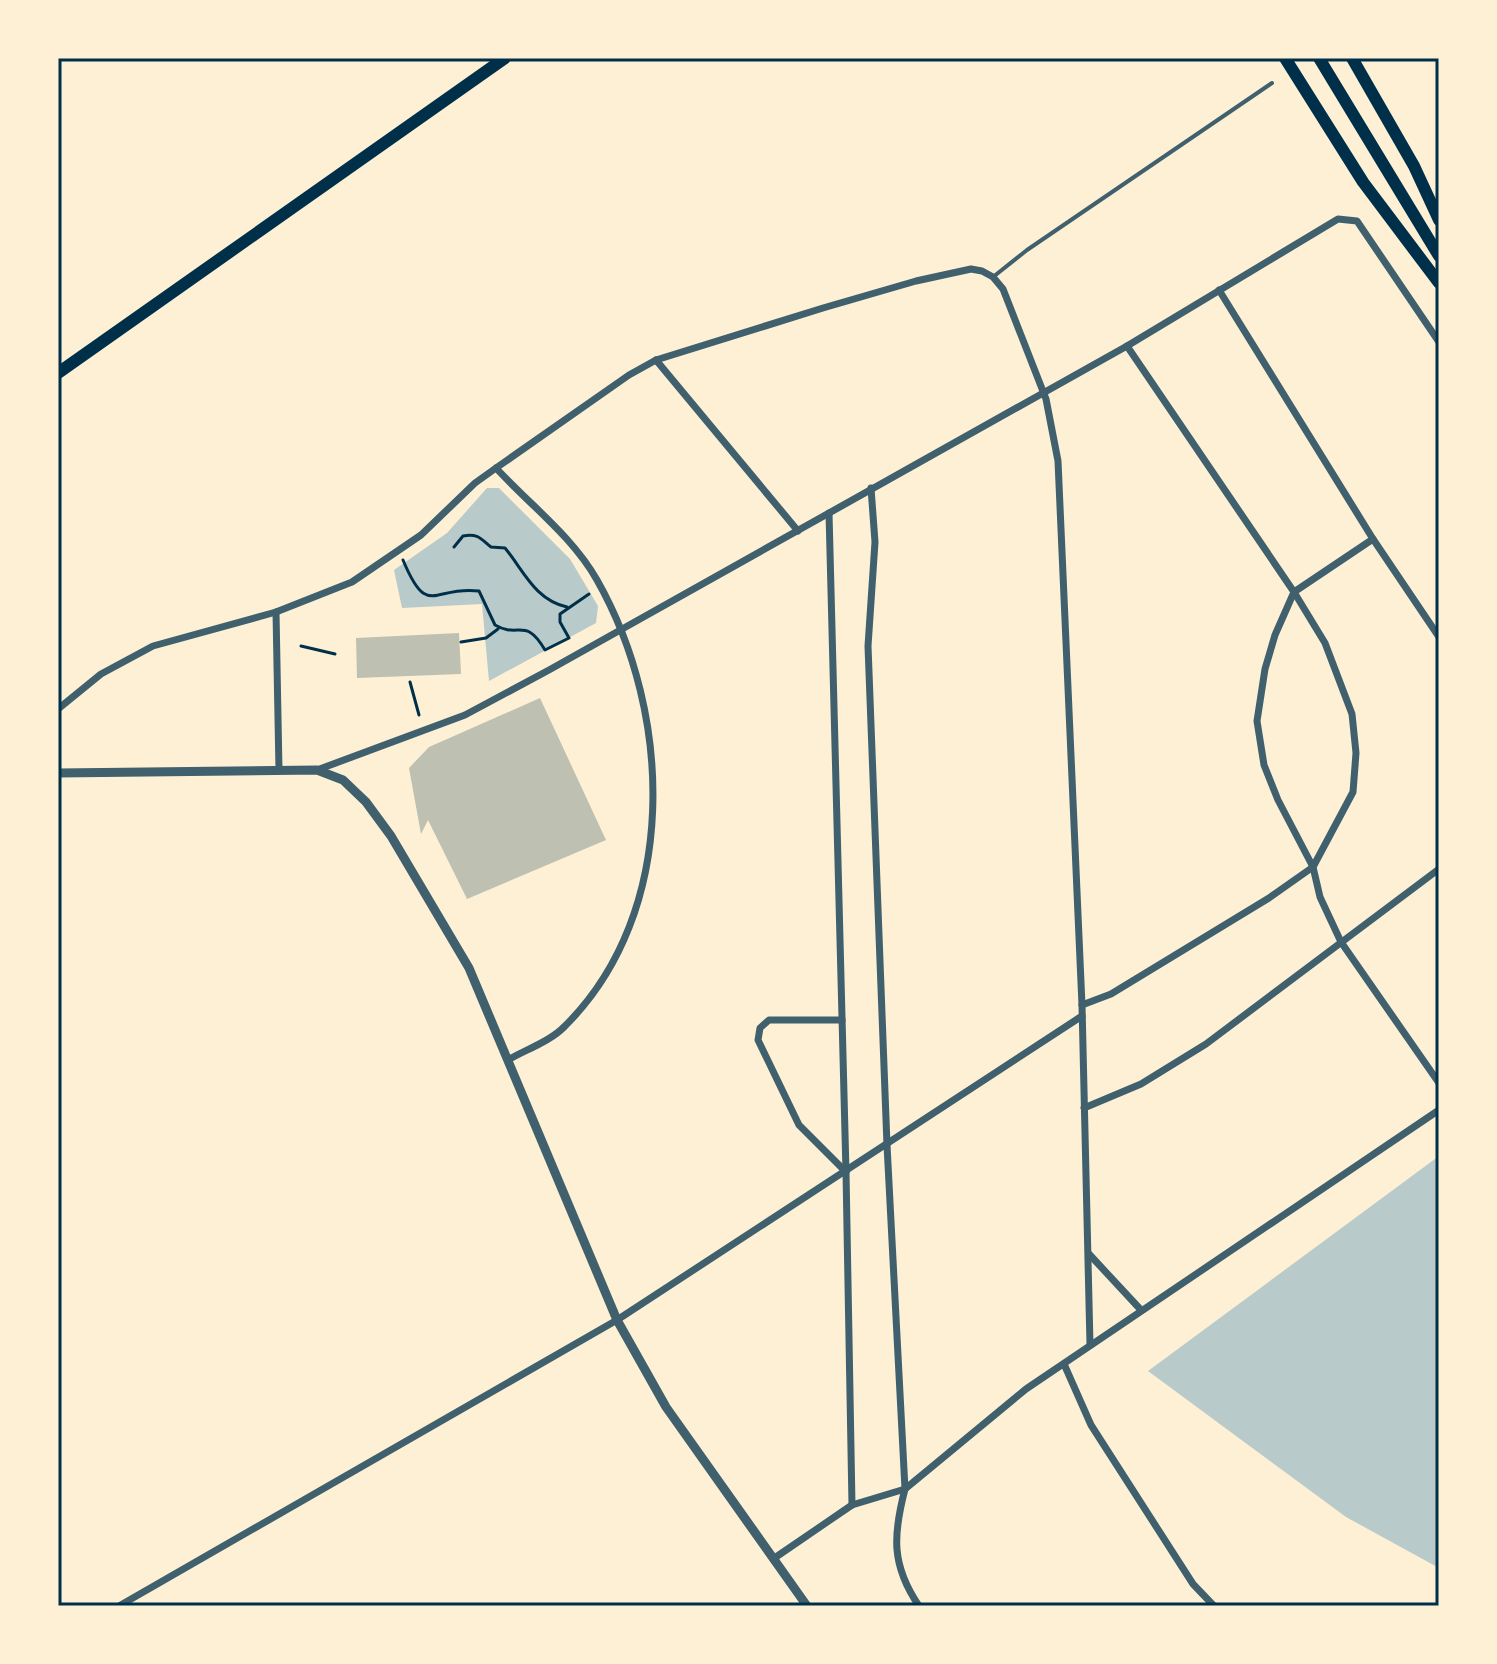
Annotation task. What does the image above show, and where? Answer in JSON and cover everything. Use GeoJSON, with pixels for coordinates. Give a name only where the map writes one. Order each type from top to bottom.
{"type":"FeatureCollection","features":[{"type":"Feature","properties":{"kind":"main road"},"geometry":{"type":"LineString","coordinates":[[58,373],[505,58]]}},
{"type":"Feature","properties":{"kind":"main road"},"geometry":{"type":"LineString","coordinates":[[1285,58],[1363,182],[1439,283]]}},
{"type":"Feature","properties":{"kind":"main road"},"geometry":{"type":"LineString","coordinates":[[1319,58],[1439,256]]}},
{"type":"Feature","properties":{"kind":"main road"},"geometry":{"type":"LineString","coordinates":[[1352,58],[1414,166],[1439,220]]}},
{"type":"Feature","properties":{"kind":"street"},"geometry":{"type":"LineString","coordinates":[[58,773],[317,770],[465,715],[1127,346],[1338,219],[1357,221],[1439,342]]}},
{"type":"Feature","properties":{"kind":"street"},"geometry":{"type":"LineString","coordinates":[[58,709],[101,674],[153,646],[276,612],[352,582],[421,535],[475,483],[629,375],[656,360],[916,281],[971,269],[993,277],[1003,289],[1042,392],[1058,461],[1082,1005],[1090,1345]]}},
{"type":"Feature","properties":{"kind":"street"},"geometry":{"type":"LineString","coordinates":[[1219,290],[1373,539],[1439,637]]}},
{"type":"Feature","properties":{"kind":"street"},"geometry":{"type":"LineString","coordinates":[[1082,1005],[1111,994],[1269,898],[1313,867],[1353,792],[1356,753],[1352,714],[1325,643],[1294,592],[1127,346]]}},
{"type":"Feature","properties":{"kind":"street"},"geometry":{"type":"LineString","coordinates":[[656,360],[798,531]]}},
{"type":"Feature","properties":{"kind":"street"},"geometry":{"type":"LineString","coordinates":[[496,468],[577,549],[597,580],[621,629],[637,673],[652,768],[653,798],[648,853],[637,907],[619,951],[595,992],[563,1029],[508,1060]]}},
{"type":"Feature","properties":{"kind":"street"},"geometry":{"type":"LineString","coordinates":[[871,488],[875,542],[868,646],[887,1145],[905,1489],[896,1522],[895,1548],[900,1573],[919,1606]]}},
{"type":"Feature","properties":{"kind":"street"},"geometry":{"type":"LineString","coordinates":[[829,513],[852,1505]]}},
{"type":"Feature","properties":{"kind":"street"},"geometry":{"type":"LineString","coordinates":[[1373,539],[1294,592],[1275,635],[1265,669],[1257,721],[1264,765],[1278,800],[1313,867],[1320,897],[1341,942],[1439,1083]]}},
{"type":"Feature","properties":{"kind":"street"},"geometry":{"type":"LineString","coordinates":[[276,612],[279,770]]}},
{"type":"Feature","properties":{"kind":"street"},"geometry":{"type":"LineString","coordinates":[[317,770],[343,780],[366,802],[391,836],[469,968],[617,1320],[666,1407],[807,1606]]}},
{"type":"Feature","properties":{"kind":"street"},"geometry":{"type":"LineString","coordinates":[[1084,1108],[1141,1084],[1206,1044],[1439,869]]}},
{"type":"Feature","properties":{"kind":"street"},"geometry":{"type":"LineString","coordinates":[[119,1606],[617,1320],[1082,1016]]}},
{"type":"Feature","properties":{"kind":"street"},"geometry":{"type":"LineString","coordinates":[[842,1020],[769,1020],[760,1028],[758,1040],[799,1125],[846,1172]]}},
{"type":"Feature","properties":{"kind":"street"},"geometry":{"type":"LineString","coordinates":[[773,1559],[852,1505],[905,1489],[1026,1389],[1439,1110]]}},
{"type":"Feature","properties":{"kind":"street"},"geometry":{"type":"LineString","coordinates":[[1089,1254],[1141,1310]]}},
{"type":"Feature","properties":{"kind":"street"},"geometry":{"type":"LineString","coordinates":[[1064,1364],[1091,1425],[1193,1584],[1214,1606]]}},
{"type":"Feature","properties":{"kind":"lane"},"geometry":{"type":"LineString","coordinates":[[993,277],[1027,250],[1272,83]]}},
{"type":"Feature","properties":{"kind":"path"},"geometry":{"type":"LineString","coordinates":[[454,547],[457,540],[470,534],[482,538],[491,547],[505,548],[534,589],[567,607]]}},
{"type":"Feature","properties":{"kind":"path"},"geometry":{"type":"LineString","coordinates":[[402,557],[413,585],[421,593],[432,596],[479,591],[492,621],[499,628],[530,631],[545,650],[569,638],[560,614],[594,591]]}},
{"type":"Feature","properties":{"kind":"path"},"geometry":{"type":"LineString","coordinates":[[461,642],[486,638],[499,628]]}},
{"type":"Feature","properties":{"kind":"path"},"geometry":{"type":"LineString","coordinates":[[301,646],[335,654]]}},
{"type":"Feature","properties":{"kind":"path"},"geometry":{"type":"LineString","coordinates":[[410,682],[419,715]]}},
{"type":"Feature","properties":{"kind":"shaded area"},"geometry":{"type":"Polygon","coordinates":[[[487,488],[499,488],[570,559],[598,606],[596,623],[489,681],[482,604],[402,608],[394,570],[447,533],[487,488]]]}},
{"type":"Feature","properties":{"kind":"shaded area"},"geometry":{"type":"Polygon","coordinates":[[[1439,1156],[1439,1568],[1346,1517],[1148,1371],[1439,1156]]]}},
{"type":"Feature","properties":{"kind":"building"},"geometry":{"type":"Polygon","coordinates":[[[459,633],[461,674],[357,678],[356,638],[459,633]]]}},
{"type":"Feature","properties":{"kind":"building"},"geometry":{"type":"Polygon","coordinates":[[[540,698],[606,840],[467,899],[428,820],[421,834],[409,768],[429,747],[540,698]]]}}]}
